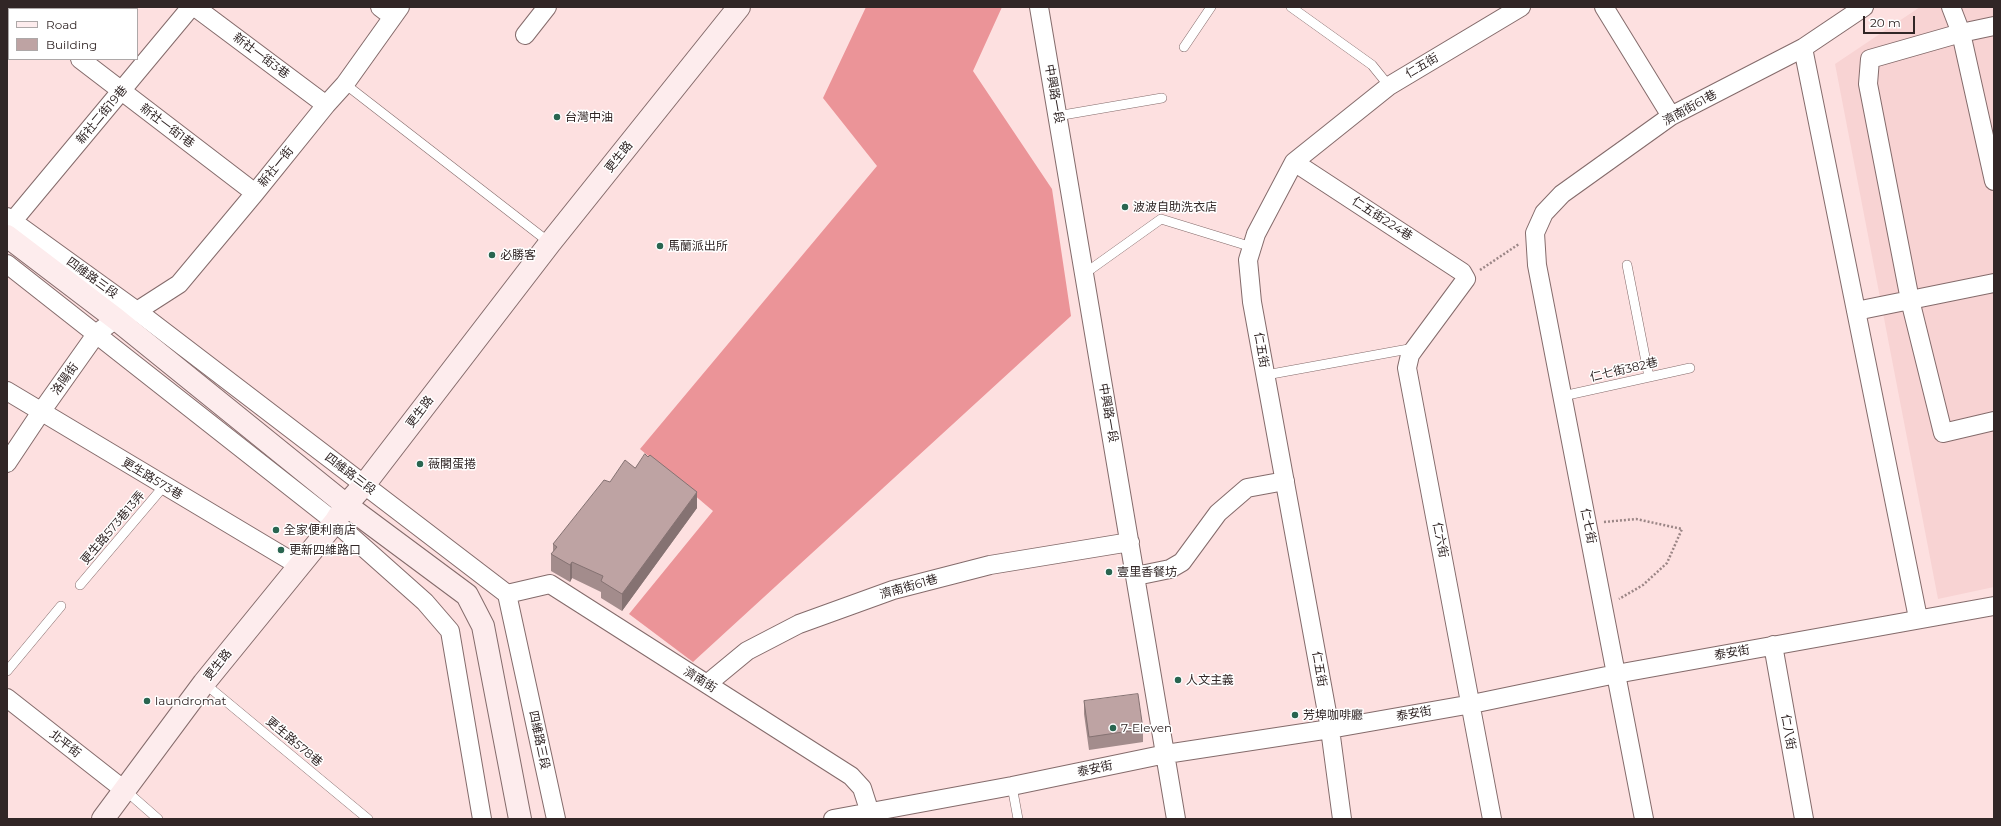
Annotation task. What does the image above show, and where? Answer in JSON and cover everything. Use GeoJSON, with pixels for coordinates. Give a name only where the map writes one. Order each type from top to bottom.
{"type":"FeatureCollection","features":[{"type":"Feature","properties":{"kind":"street","name":"新社二街19巷"},"geometry":{"type":"LineString","coordinates":[[9,225],[191,7]]}},
{"type":"Feature","properties":{"kind":"street","name":"新社一街3巷"},"geometry":{"type":"LineString","coordinates":[[195,7],[326,105]]}},
{"type":"Feature","properties":{"kind":"street"},"geometry":{"type":"LineString","coordinates":[[525,35],[547,7]]}},
{"type":"Feature","properties":{"kind":"street","name":"中興路一段"},"geometry":{"type":"LineString","coordinates":[[1039,7],[1176,819]]}},
{"type":"Feature","properties":{"kind":"street","name":"仁五街"},"geometry":{"type":"LineString","coordinates":[[1342,819],[1330,729],[1252,302],[1248,260],[1256,234],[1294,162],[1389,86],[1521,7]]}},
{"type":"Feature","properties":{"kind":"street"},"geometry":{"type":"LineString","coordinates":[[1604,7],[1671,116]]}},
{"type":"Feature","properties":{"kind":"street","name":"濟南街61巷"},"geometry":{"type":"LineString","coordinates":[[1535,233],[1544,213],[1562,194],[1671,116],[1803,48],[1864,7]]}},
{"type":"Feature","properties":{"kind":"street"},"geometry":{"type":"LineString","coordinates":[[1951,7],[1961,33],[1994,181]]}},
{"type":"Feature","properties":{"kind":"street","name":"更生路"},"geometry":{"type":"LineString","coordinates":[[103,819],[204,682],[364,485],[550,243],[736,8]]}},
{"type":"Feature","properties":{"kind":"street","name":"新社一街"},"geometry":{"type":"LineString","coordinates":[[137,311],[179,284],[256,193],[326,105],[345,84],[391,10]]}},
{"type":"Feature","properties":{"kind":"street"},"geometry":{"type":"LineString","coordinates":[[1994,26],[1961,33],[1870,59],[1868,84],[1910,300],[1943,433],[1994,421]]}},
{"type":"Feature","properties":{"kind":"street"},"geometry":{"type":"LineString","coordinates":[[1803,48],[1918,618]]}},
{"type":"Feature","properties":{"kind":"street","name":"新社一街1巷"},"geometry":{"type":"LineString","coordinates":[[81,60],[121,92],[256,193]]}},
{"type":"Feature","properties":{"kind":"street","name":"仁五街224巷"},"geometry":{"type":"LineString","coordinates":[[1294,162],[1462,272],[1466,279]]}},
{"type":"Feature","properties":{"kind":"street","name":"四維路三段"},"geometry":{"type":"LineString","coordinates":[[9,225],[137,311],[508,594],[556,819]]}},
{"type":"Feature","properties":{"kind":"street","name":"四維路三段"},"geometry":{"type":"LineString","coordinates":[[9,225],[341,514],[425,602],[450,631],[482,819]]}},
{"type":"Feature","properties":{"kind":"street","name":"仁七街"},"geometry":{"type":"LineString","coordinates":[[1535,233],[1537,265],[1644,819]]}},
{"type":"Feature","properties":{"kind":"street","name":"四維路三段"},"geometry":{"type":"LineString","coordinates":[[7,264],[97,334],[341,514],[466,595],[483,626],[520,819]]}},
{"type":"Feature","properties":{"kind":"street","name":"仁六街"},"geometry":{"type":"LineString","coordinates":[[1466,279],[1414,348],[1410,355],[1408,368],[1472,704],[1492,819]]}},
{"type":"Feature","properties":{"kind":"street"},"geometry":{"type":"LineString","coordinates":[[1856,311],[1994,283]]}},
{"type":"Feature","properties":{"kind":"street","name":"洛陽街"},"geometry":{"type":"LineString","coordinates":[[7,463],[41,412],[97,334],[116,319],[137,311]]}},
{"type":"Feature","properties":{"kind":"street","name":"更生路573巷"},"geometry":{"type":"LineString","coordinates":[[7,391],[298,566]]}},
{"type":"Feature","properties":{"kind":"street"},"geometry":{"type":"LineString","coordinates":[[1136,576],[1170,569],[1182,562],[1218,513],[1247,488],[1285,482]]}},
{"type":"Feature","properties":{"kind":"street","name":"濟南街61巷"},"geometry":{"type":"LineString","coordinates":[[707,684],[747,651],[792,628],[892,590],[990,565],[1130,542]]}},
{"type":"Feature","properties":{"kind":"street","name":"濟南街"},"geometry":{"type":"LineString","coordinates":[[508,594],[550,584],[851,776],[862,788],[871,816]]}},
{"type":"Feature","properties":{"kind":"street","name":"泰安街"},"geometry":{"type":"LineString","coordinates":[[833,819],[871,816],[1166,754],[1330,729],[1472,704],[1616,674],[1918,618],[1994,606]]}},
{"type":"Feature","properties":{"kind":"street","name":"仁八街"},"geometry":{"type":"LineString","coordinates":[[1773,645],[1804,819]]}},
{"type":"Feature","properties":{"kind":"street","name":"北平街"},"geometry":{"type":"LineString","coordinates":[[7,698],[124,789]]}},
{"type":"Feature","properties":{"kind":"lane"},"geometry":{"type":"LineString","coordinates":[[1184,47],[1211,7]]}},
{"type":"Feature","properties":{"kind":"lane"},"geometry":{"type":"LineString","coordinates":[[1291,7],[1372,65],[1389,86]]}},
{"type":"Feature","properties":{"kind":"lane"},"geometry":{"type":"LineString","coordinates":[[345,84],[550,243]]}},
{"type":"Feature","properties":{"kind":"lane"},"geometry":{"type":"LineString","coordinates":[[1057,116],[1162,98]]}},
{"type":"Feature","properties":{"kind":"lane"},"geometry":{"type":"LineString","coordinates":[[1084,274],[1161,219],[1252,248]]}},
{"type":"Feature","properties":{"kind":"lane"},"geometry":{"type":"LineString","coordinates":[[1627,265],[1649,377]]}},
{"type":"Feature","properties":{"kind":"lane"},"geometry":{"type":"LineString","coordinates":[[1266,375],[1414,348]]}},
{"type":"Feature","properties":{"kind":"lane","name":"仁七街382巷"},"geometry":{"type":"LineString","coordinates":[[1563,396],[1690,368]]}},
{"type":"Feature","properties":{"kind":"lane","name":"更生路573巷13弄"},"geometry":{"type":"LineString","coordinates":[[80,585],[164,486]]}},
{"type":"Feature","properties":{"kind":"lane"},"geometry":{"type":"LineString","coordinates":[[7,671],[61,606]]}},
{"type":"Feature","properties":{"kind":"lane","name":"更生路578巷"},"geometry":{"type":"LineString","coordinates":[[204,682],[368,819]]}},
{"type":"Feature","properties":{"kind":"lane"},"geometry":{"type":"LineString","coordinates":[[1012,786],[1018,819]]}},
{"type":"Feature","properties":{"kind":"lane"},"geometry":{"type":"LineString","coordinates":[[124,789],[158,819]]}},
{"type":"Feature","properties":{"kind":"path"},"geometry":{"type":"LineString","coordinates":[[1466,279],[1535,233]]}},
{"type":"Feature","properties":{"kind":"path"},"geometry":{"type":"LineString","coordinates":[[1587,523],[1636,519],[1682,529],[1666,563],[1643,585],[1603,608]]}},
{"type":"Feature","properties":{"kind":"shaded area"},"geometry":{"type":"Polygon","coordinates":[[[866,7],[1002,7],[973,71],[1052,189],[1071,316],[693,662],[629,614],[713,511],[640,449],[877,166],[823,98],[866,7]]]}},
{"type":"Feature","properties":{"kind":"shaded area"},"geometry":{"type":"Polygon","coordinates":[[[1920,7],[1994,7],[1994,587],[1938,599],[1835,64],[1920,7]]]}},
{"type":"Feature","properties":{"kind":"building"},"geometry":{"type":"Polygon","coordinates":[[[645,454],[648,457],[650,455],[697,492],[622,594],[601,581],[603,576],[572,562],[570,565],[551,554],[557,547],[553,544],[604,480],[610,482],[625,460],[635,468],[645,454]]]}},
{"type":"Feature","properties":{"kind":"building","name":"7-Eleven"},"geometry":{"type":"Polygon","coordinates":[[[1138,694],[1143,729],[1089,737],[1084,701],[1138,694]]]}},
{"type":"Feature","properties":{"kind":"place","name":"台灣中油"},"geometry":{"type":"Point","coordinates":[557,117]}},
{"type":"Feature","properties":{"kind":"place","name":"波波自助洗衣店"},"geometry":{"type":"Point","coordinates":[1125,207]}},
{"type":"Feature","properties":{"kind":"place","name":"馬蘭派出所"},"geometry":{"type":"Point","coordinates":[660,246]}},
{"type":"Feature","properties":{"kind":"place","name":"必勝客"},"geometry":{"type":"Point","coordinates":[492,255]}},
{"type":"Feature","properties":{"kind":"place","name":"薇閣蛋捲"},"geometry":{"type":"Point","coordinates":[420,464]}},
{"type":"Feature","properties":{"kind":"place","name":"全家便利商店"},"geometry":{"type":"Point","coordinates":[276,530]}},
{"type":"Feature","properties":{"kind":"place","name":"更新四維路口"},"geometry":{"type":"Point","coordinates":[281,550]}},
{"type":"Feature","properties":{"kind":"place","name":"壹里香餐坊"},"geometry":{"type":"Point","coordinates":[1109,572]}},
{"type":"Feature","properties":{"kind":"place","name":"人文主義"},"geometry":{"type":"Point","coordinates":[1178,680]}},
{"type":"Feature","properties":{"kind":"place","name":"laundromat"},"geometry":{"type":"Point","coordinates":[147,701]}},
{"type":"Feature","properties":{"kind":"place","name":"芳埠咖啡廳"},"geometry":{"type":"Point","coordinates":[1295,715]}},
{"type":"Feature","properties":{"kind":"place","name":"7-Eleven"},"geometry":{"type":"Point","coordinates":[1113,728]}}]}
